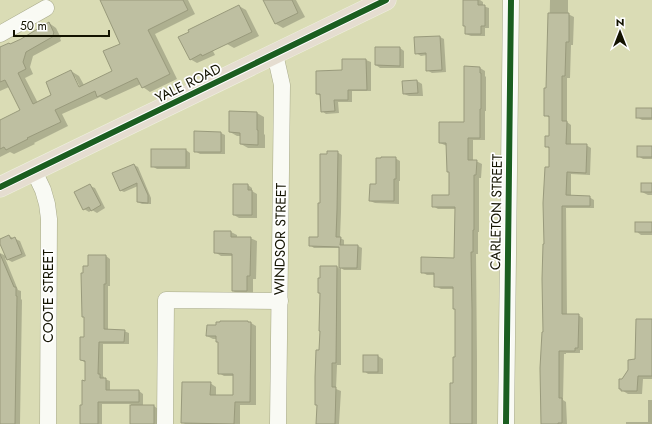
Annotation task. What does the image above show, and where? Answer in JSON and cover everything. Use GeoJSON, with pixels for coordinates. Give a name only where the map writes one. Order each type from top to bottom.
{"type":"FeatureCollection","features":[{"type":"Feature","properties":{"kind":"main road","name":"YALE ROAD"},"geometry":{"type":"LineString","coordinates":[[0,187],[386,0]]}},
{"type":"Feature","properties":{"kind":"street","name":"CARLETON STREET"},"geometry":{"type":"LineString","coordinates":[[506,424],[511,0]]}},
{"type":"Feature","properties":{"kind":"street"},"geometry":{"type":"LineString","coordinates":[[0,34],[46,8]]}},
{"type":"Feature","properties":{"kind":"street","name":"WINDSOR STREET"},"geometry":{"type":"LineString","coordinates":[[275,54],[282,85],[278,424]]}},
{"type":"Feature","properties":{"kind":"street","name":"COOTE STREET"},"geometry":{"type":"LineString","coordinates":[[34,171],[43,190],[47,204],[48,219],[48,424]]}},
{"type":"Feature","properties":{"kind":"street"},"geometry":{"type":"LineString","coordinates":[[165,424],[166,300],[280,301]]}},
{"type":"Feature","properties":{"kind":"building"},"geometry":{"type":"Polygon","coordinates":[[[100,0],[183,0],[188,10],[148,30],[170,74],[142,88],[137,78],[97,97],[95,91],[55,110],[61,122],[6,150],[4,147],[0,149],[0,120],[20,110],[5,80],[0,82],[0,47],[21,39],[49,22],[54,36],[26,52],[23,62],[26,69],[18,73],[33,104],[51,95],[46,82],[71,70],[79,87],[112,71],[103,51],[120,44],[100,0]]]}},
{"type":"Feature","properties":{"kind":"building"},"geometry":{"type":"Polygon","coordinates":[[[263,0],[292,0],[298,13],[275,24],[263,0]]]}},
{"type":"Feature","properties":{"kind":"building"},"geometry":{"type":"Polygon","coordinates":[[[463,0],[478,0],[478,5],[485,5],[485,26],[481,26],[481,34],[465,34],[465,26],[463,26],[463,0]]]}},
{"type":"Feature","properties":{"kind":"building"},"geometry":{"type":"Polygon","coordinates":[[[239,5],[252,32],[202,56],[201,54],[190,60],[178,37],[189,32],[188,30],[239,5]]]}},
{"type":"Feature","properties":{"kind":"building"},"geometry":{"type":"Polygon","coordinates":[[[548,13],[569,13],[569,42],[566,42],[565,76],[562,76],[562,121],[567,121],[566,144],[587,144],[586,173],[567,172],[566,195],[590,196],[590,206],[562,206],[562,314],[579,314],[578,348],[575,348],[575,351],[559,351],[559,398],[562,398],[562,423],[558,424],[541,424],[540,368],[543,332],[543,203],[545,167],[549,167],[549,147],[545,147],[545,136],[549,136],[549,116],[544,116],[548,13]]]}},
{"type":"Feature","properties":{"kind":"building"},"geometry":{"type":"Polygon","coordinates":[[[440,36],[442,70],[426,71],[426,53],[415,54],[414,37],[440,36]]]}},
{"type":"Feature","properties":{"kind":"building"},"geometry":{"type":"Polygon","coordinates":[[[375,47],[400,47],[400,66],[375,65],[375,47]]]}},
{"type":"Feature","properties":{"kind":"building"},"geometry":{"type":"Polygon","coordinates":[[[342,59],[366,59],[367,90],[348,90],[348,100],[334,100],[335,111],[321,112],[320,94],[316,94],[316,71],[342,70],[342,59]]]}},
{"type":"Feature","properties":{"kind":"building"},"geometry":{"type":"Polygon","coordinates":[[[464,66],[480,67],[481,73],[480,138],[468,138],[468,160],[477,160],[476,175],[474,175],[474,230],[473,252],[471,252],[472,424],[450,424],[450,383],[453,383],[453,357],[455,357],[455,309],[453,309],[453,287],[434,287],[434,273],[421,273],[421,257],[454,258],[455,207],[432,207],[432,195],[449,195],[449,172],[447,172],[446,143],[439,143],[439,122],[464,122],[464,66]]]}},
{"type":"Feature","properties":{"kind":"building"},"geometry":{"type":"Polygon","coordinates":[[[417,80],[418,93],[403,94],[402,81],[417,80]]]}},
{"type":"Feature","properties":{"kind":"building"},"geometry":{"type":"Polygon","coordinates":[[[636,108],[652,108],[652,118],[636,118],[636,108]]]}},
{"type":"Feature","properties":{"kind":"building"},"geometry":{"type":"Polygon","coordinates":[[[229,111],[257,112],[258,145],[240,144],[240,133],[229,132],[229,111]]]}},
{"type":"Feature","properties":{"kind":"building"},"geometry":{"type":"Polygon","coordinates":[[[194,131],[221,132],[221,152],[194,152],[194,131]]]}},
{"type":"Feature","properties":{"kind":"building"},"geometry":{"type":"Polygon","coordinates":[[[637,146],[652,146],[652,157],[637,157],[637,146]]]}},
{"type":"Feature","properties":{"kind":"building"},"geometry":{"type":"Polygon","coordinates":[[[151,149],[186,149],[186,167],[151,167],[151,149]]]}},
{"type":"Feature","properties":{"kind":"building"},"geometry":{"type":"Polygon","coordinates":[[[327,151],[338,151],[336,237],[341,237],[340,245],[358,245],[357,268],[339,268],[339,247],[309,246],[309,237],[318,237],[320,154],[327,154],[327,151]]]}},
{"type":"Feature","properties":{"kind":"building"},"geometry":{"type":"Polygon","coordinates":[[[396,157],[394,201],[369,201],[370,184],[376,184],[376,158],[396,157]]]}},
{"type":"Feature","properties":{"kind":"building"},"geometry":{"type":"Polygon","coordinates":[[[134,164],[148,195],[148,203],[137,202],[137,183],[120,191],[112,173],[134,164]]]}},
{"type":"Feature","properties":{"kind":"building"},"geometry":{"type":"Polygon","coordinates":[[[641,183],[652,183],[652,192],[641,192],[641,183]]]}},
{"type":"Feature","properties":{"kind":"building"},"geometry":{"type":"Polygon","coordinates":[[[90,184],[101,205],[91,211],[89,207],[83,210],[74,192],[90,184]]]}},
{"type":"Feature","properties":{"kind":"building"},"geometry":{"type":"Polygon","coordinates":[[[233,184],[248,184],[248,190],[252,190],[252,215],[233,215],[233,184]]]}},
{"type":"Feature","properties":{"kind":"building"},"geometry":{"type":"Polygon","coordinates":[[[635,222],[652,222],[652,232],[635,232],[635,222]]]}},
{"type":"Feature","properties":{"kind":"building"},"geometry":{"type":"Polygon","coordinates":[[[214,231],[231,231],[231,237],[251,237],[250,276],[247,276],[247,291],[232,291],[232,254],[214,253],[214,231]]]}},
{"type":"Feature","properties":{"kind":"building"},"geometry":{"type":"Polygon","coordinates":[[[9,235],[11,239],[15,237],[22,254],[7,260],[0,244],[0,239],[9,235]]]}},
{"type":"Feature","properties":{"kind":"building"},"geometry":{"type":"Polygon","coordinates":[[[0,254],[14,287],[16,287],[17,296],[15,424],[0,424],[0,254]]]}},
{"type":"Feature","properties":{"kind":"building"},"geometry":{"type":"Polygon","coordinates":[[[88,255],[106,255],[106,284],[104,284],[104,329],[125,330],[124,342],[99,342],[98,374],[100,374],[100,378],[106,378],[106,390],[139,390],[139,402],[98,402],[98,424],[80,424],[82,380],[85,381],[85,361],[80,360],[80,337],[84,337],[81,273],[83,273],[83,266],[88,266],[88,255]]]}},
{"type":"Feature","properties":{"kind":"building"},"geometry":{"type":"Polygon","coordinates":[[[320,266],[337,266],[336,363],[332,363],[332,387],[336,387],[335,424],[316,424],[317,405],[315,405],[315,377],[316,350],[319,350],[320,331],[320,293],[318,293],[318,278],[320,278],[320,266]]]}},
{"type":"Feature","properties":{"kind":"building"},"geometry":{"type":"Polygon","coordinates":[[[636,319],[652,319],[652,376],[638,376],[637,391],[621,391],[621,389],[619,389],[619,379],[622,379],[628,370],[628,360],[635,359],[636,319]]]}},
{"type":"Feature","properties":{"kind":"building"},"geometry":{"type":"Polygon","coordinates":[[[216,322],[251,322],[250,402],[235,402],[234,424],[181,423],[182,382],[211,382],[210,395],[233,395],[233,374],[218,374],[218,342],[216,342],[216,336],[206,336],[207,325],[216,325],[216,322]]]}},
{"type":"Feature","properties":{"kind":"building"},"geometry":{"type":"Polygon","coordinates":[[[363,355],[378,355],[378,372],[363,372],[363,355]]]}},
{"type":"Feature","properties":{"kind":"building"},"geometry":{"type":"Polygon","coordinates":[[[130,405],[154,405],[154,424],[130,424],[130,405]]]}},
{"type":"Feature","properties":{"kind":"cycle path"},"geometry":{"type":"LineString","coordinates":[[0,187],[386,0]]}},
{"type":"Feature","properties":{"kind":"cycle path"},"geometry":{"type":"LineString","coordinates":[[506,424],[511,0]]}}]}
